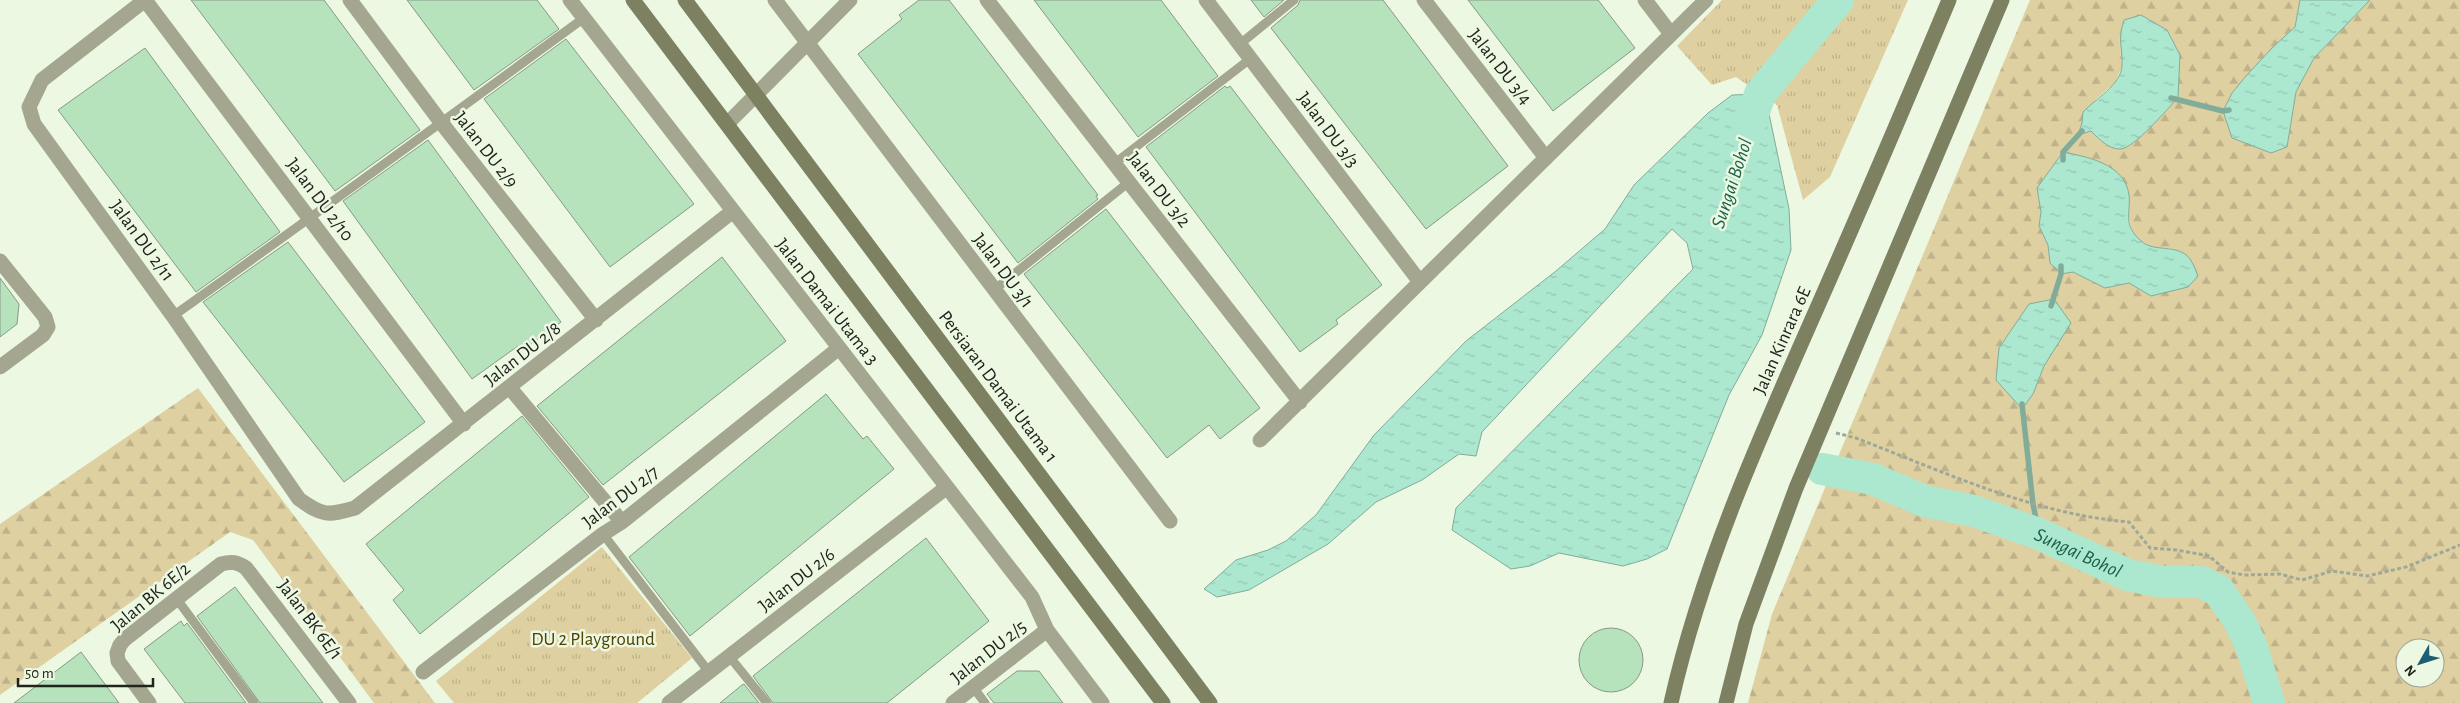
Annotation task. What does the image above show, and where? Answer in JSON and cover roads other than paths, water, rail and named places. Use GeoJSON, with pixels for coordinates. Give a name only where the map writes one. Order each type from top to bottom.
{"type":"FeatureCollection","features":[{"type":"Feature","properties":{"kind":"street","name":"Jalan DU 2/10"},"geometry":{"type":"LineString","coordinates":[[145,0],[464,424]]}},
{"type":"Feature","properties":{"kind":"street","name":"Jalan DU 2/11"},"geometry":{"type":"LineString","coordinates":[[145,0],[42,80],[29,107],[34,124],[174,316],[299,499],[312,508],[330,515]]}},
{"type":"Feature","properties":{"kind":"street","name":"Jalan DU 2/9"},"geometry":{"type":"LineString","coordinates":[[350,0],[440,121],[596,320]]}},
{"type":"Feature","properties":{"kind":"street","name":"Jalan Damai Utama 3"},"geometry":{"type":"LineString","coordinates":[[570,0],[1032,597],[1047,630],[1102,703]]}},
{"type":"Feature","properties":{"kind":"street"},"geometry":{"type":"LineString","coordinates":[[633,0],[728,123],[1164,703]]}},
{"type":"Feature","properties":{"kind":"street","name":"Persiaran Damai Utama 1"},"geometry":{"type":"LineString","coordinates":[[685,0],[1210,703]]}},
{"type":"Feature","properties":{"kind":"street","name":"Jalan DU 3/1"},"geometry":{"type":"LineString","coordinates":[[775,0],[1170,521]]}},
{"type":"Feature","properties":{"kind":"street"},"geometry":{"type":"LineString","coordinates":[[728,123],[850,0]]}},
{"type":"Feature","properties":{"kind":"street","name":"Jalan DU 3/2"},"geometry":{"type":"LineString","coordinates":[[988,0],[1300,402]]}},
{"type":"Feature","properties":{"kind":"street","name":"Jalan DU 3/3"},"geometry":{"type":"LineString","coordinates":[[1206,0],[1420,282]]}},
{"type":"Feature","properties":{"kind":"street","name":"Jalan DU 3/4"},"geometry":{"type":"LineString","coordinates":[[1424,0],[1546,158]]}},
{"type":"Feature","properties":{"kind":"street"},"geometry":{"type":"LineString","coordinates":[[1645,0],[1671,34]]}},
{"type":"Feature","properties":{"kind":"street"},"geometry":{"type":"LineString","coordinates":[[1260,440],[1706,0]]}},
{"type":"Feature","properties":{"kind":"street","name":"Jalan Kinrara 6E"},"geometry":{"type":"LineString","coordinates":[[1671,703],[1692,622],[1714,551],[1756,445],[1882,161],[1949,0]]}},
{"type":"Feature","properties":{"kind":"street"},"geometry":{"type":"LineString","coordinates":[[1726,703],[1746,624],[1796,488],[2002,0]]}},
{"type":"Feature","properties":{"kind":"street","name":"Jalan DU 2/8"},"geometry":{"type":"LineString","coordinates":[[330,515],[355,508],[733,211]]}},
{"type":"Feature","properties":{"kind":"street"},"geometry":{"type":"LineString","coordinates":[[0,261],[45,317],[48,326],[43,335],[0,367]]}},
{"type":"Feature","properties":{"kind":"street","name":"Jalan DU 2/7"},"geometry":{"type":"LineString","coordinates":[[423,672],[603,534],[622,522],[839,348]]}},
{"type":"Feature","properties":{"kind":"street"},"geometry":{"type":"LineString","coordinates":[[510,388],[622,522]]}},
{"type":"Feature","properties":{"kind":"street","name":"Jalan DU 2/6"},"geometry":{"type":"LineString","coordinates":[[669,703],[947,487]]}},
{"type":"Feature","properties":{"kind":"street","name":"Jalan BK 6E/2"},"geometry":{"type":"LineString","coordinates":[[149,703],[122,668],[117,653],[125,638],[221,564],[238,563]]}},
{"type":"Feature","properties":{"kind":"street","name":"Jalan BK 6E/1"},"geometry":{"type":"LineString","coordinates":[[238,563],[254,577],[350,703]]}},
{"type":"Feature","properties":{"kind":"street","name":"Jalan DU 2/5"},"geometry":{"type":"LineString","coordinates":[[952,703],[1047,630]]}},
{"type":"Feature","properties":{"kind":"lane"},"geometry":{"type":"LineString","coordinates":[[1240,44],[1294,0]]}},
{"type":"Feature","properties":{"kind":"lane"},"geometry":{"type":"LineString","coordinates":[[174,316],[584,18]]}},
{"type":"Feature","properties":{"kind":"lane"},"geometry":{"type":"LineString","coordinates":[[1114,163],[1250,58]]}},
{"type":"Feature","properties":{"kind":"lane"},"geometry":{"type":"LineString","coordinates":[[994,290],[1129,182]]}},
{"type":"Feature","properties":{"kind":"lane"},"geometry":{"type":"LineString","coordinates":[[603,534],[709,672]]}},
{"type":"Feature","properties":{"kind":"lane"},"geometry":{"type":"LineString","coordinates":[[176,598],[254,703]]}},
{"type":"Feature","properties":{"kind":"lane"},"geometry":{"type":"LineString","coordinates":[[730,656],[767,703]]}},
{"type":"Feature","properties":{"kind":"lane"},"geometry":{"type":"LineString","coordinates":[[973,687],[985,703]]}},
{"type":"Feature","properties":{"kind":"water"},"geometry":{"type":"Polygon","coordinates":[[[2300,0],[2370,0],[2314,58],[2296,92],[2287,147],[2271,153],[2232,138],[2223,111],[2232,93],[2246,76],[2295,27],[2300,0]]]}},
{"type":"Feature","properties":{"kind":"water"},"geometry":{"type":"Polygon","coordinates":[[[2141,15],[2167,30],[2180,55],[2178,98],[2142,136],[2126,147],[2116,149],[2104,143],[2091,131],[2078,135],[2083,112],[2107,91],[2121,73],[2121,33],[2124,20],[2141,15]]]}},
{"type":"Feature","properties":{"kind":"water"},"geometry":{"type":"Polygon","coordinates":[[[1760,94],[1768,109],[1789,209],[1791,250],[1762,335],[1729,395],[1667,549],[1647,559],[1623,566],[1559,553],[1530,566],[1511,569],[1452,530],[1456,508],[1693,269],[1687,243],[1672,229],[1482,432],[1476,456],[1459,454],[1422,480],[1376,502],[1328,544],[1249,590],[1217,597],[1204,589],[1236,560],[1268,550],[1286,541],[1316,515],[1374,435],[1466,341],[1556,271],[1605,229],[1634,185],[1708,113],[1732,95],[1760,94]]]}},
{"type":"Feature","properties":{"kind":"water"},"geometry":{"type":"Polygon","coordinates":[[[2063,152],[2083,156],[2104,164],[2121,176],[2126,184],[2129,195],[2129,224],[2131,229],[2146,245],[2173,249],[2185,254],[2190,259],[2198,276],[2188,287],[2151,296],[2129,283],[2105,288],[2073,272],[2061,274],[2050,263],[2048,245],[2039,226],[2041,212],[2037,188],[2063,152]]]}},
{"type":"Feature","properties":{"kind":"water"},"geometry":{"type":"Polygon","coordinates":[[[2054,299],[2071,323],[2044,366],[2033,394],[2022,409],[1996,380],[1999,348],[2029,304],[2054,299]]]}},
{"type":"Feature","properties":{"kind":"waterway","name":"Sungai Bohol"},"geometry":{"type":"LineString","coordinates":[[1746,135],[1760,94],[1838,0]]}},
{"type":"Feature","properties":{"kind":"waterway"},"geometry":{"type":"LineString","coordinates":[[2171,98],[2223,111],[2229,110]]}},
{"type":"Feature","properties":{"kind":"waterway"},"geometry":{"type":"LineString","coordinates":[[2063,160],[2063,152],[2082,131]]}},
{"type":"Feature","properties":{"kind":"waterway"},"geometry":{"type":"LineString","coordinates":[[2051,306],[2061,274],[2061,266]]}},
{"type":"Feature","properties":{"kind":"waterway"},"geometry":{"type":"LineString","coordinates":[[2022,404],[2033,504],[2039,534]]}},
{"type":"Feature","properties":{"kind":"waterway","name":"Sungai Bohol"},"geometry":{"type":"LineString","coordinates":[[1822,469],[1873,479],[1924,501],[1974,511],[2039,534],[2128,575],[2163,582],[2202,582],[2219,591],[2240,622],[2252,648],[2269,703]]}},
{"type":"Feature","properties":{"kind":"park label","name":"DU 2 Playground"},"geometry":{"type":"Point","coordinates":[593,638]}}]}
